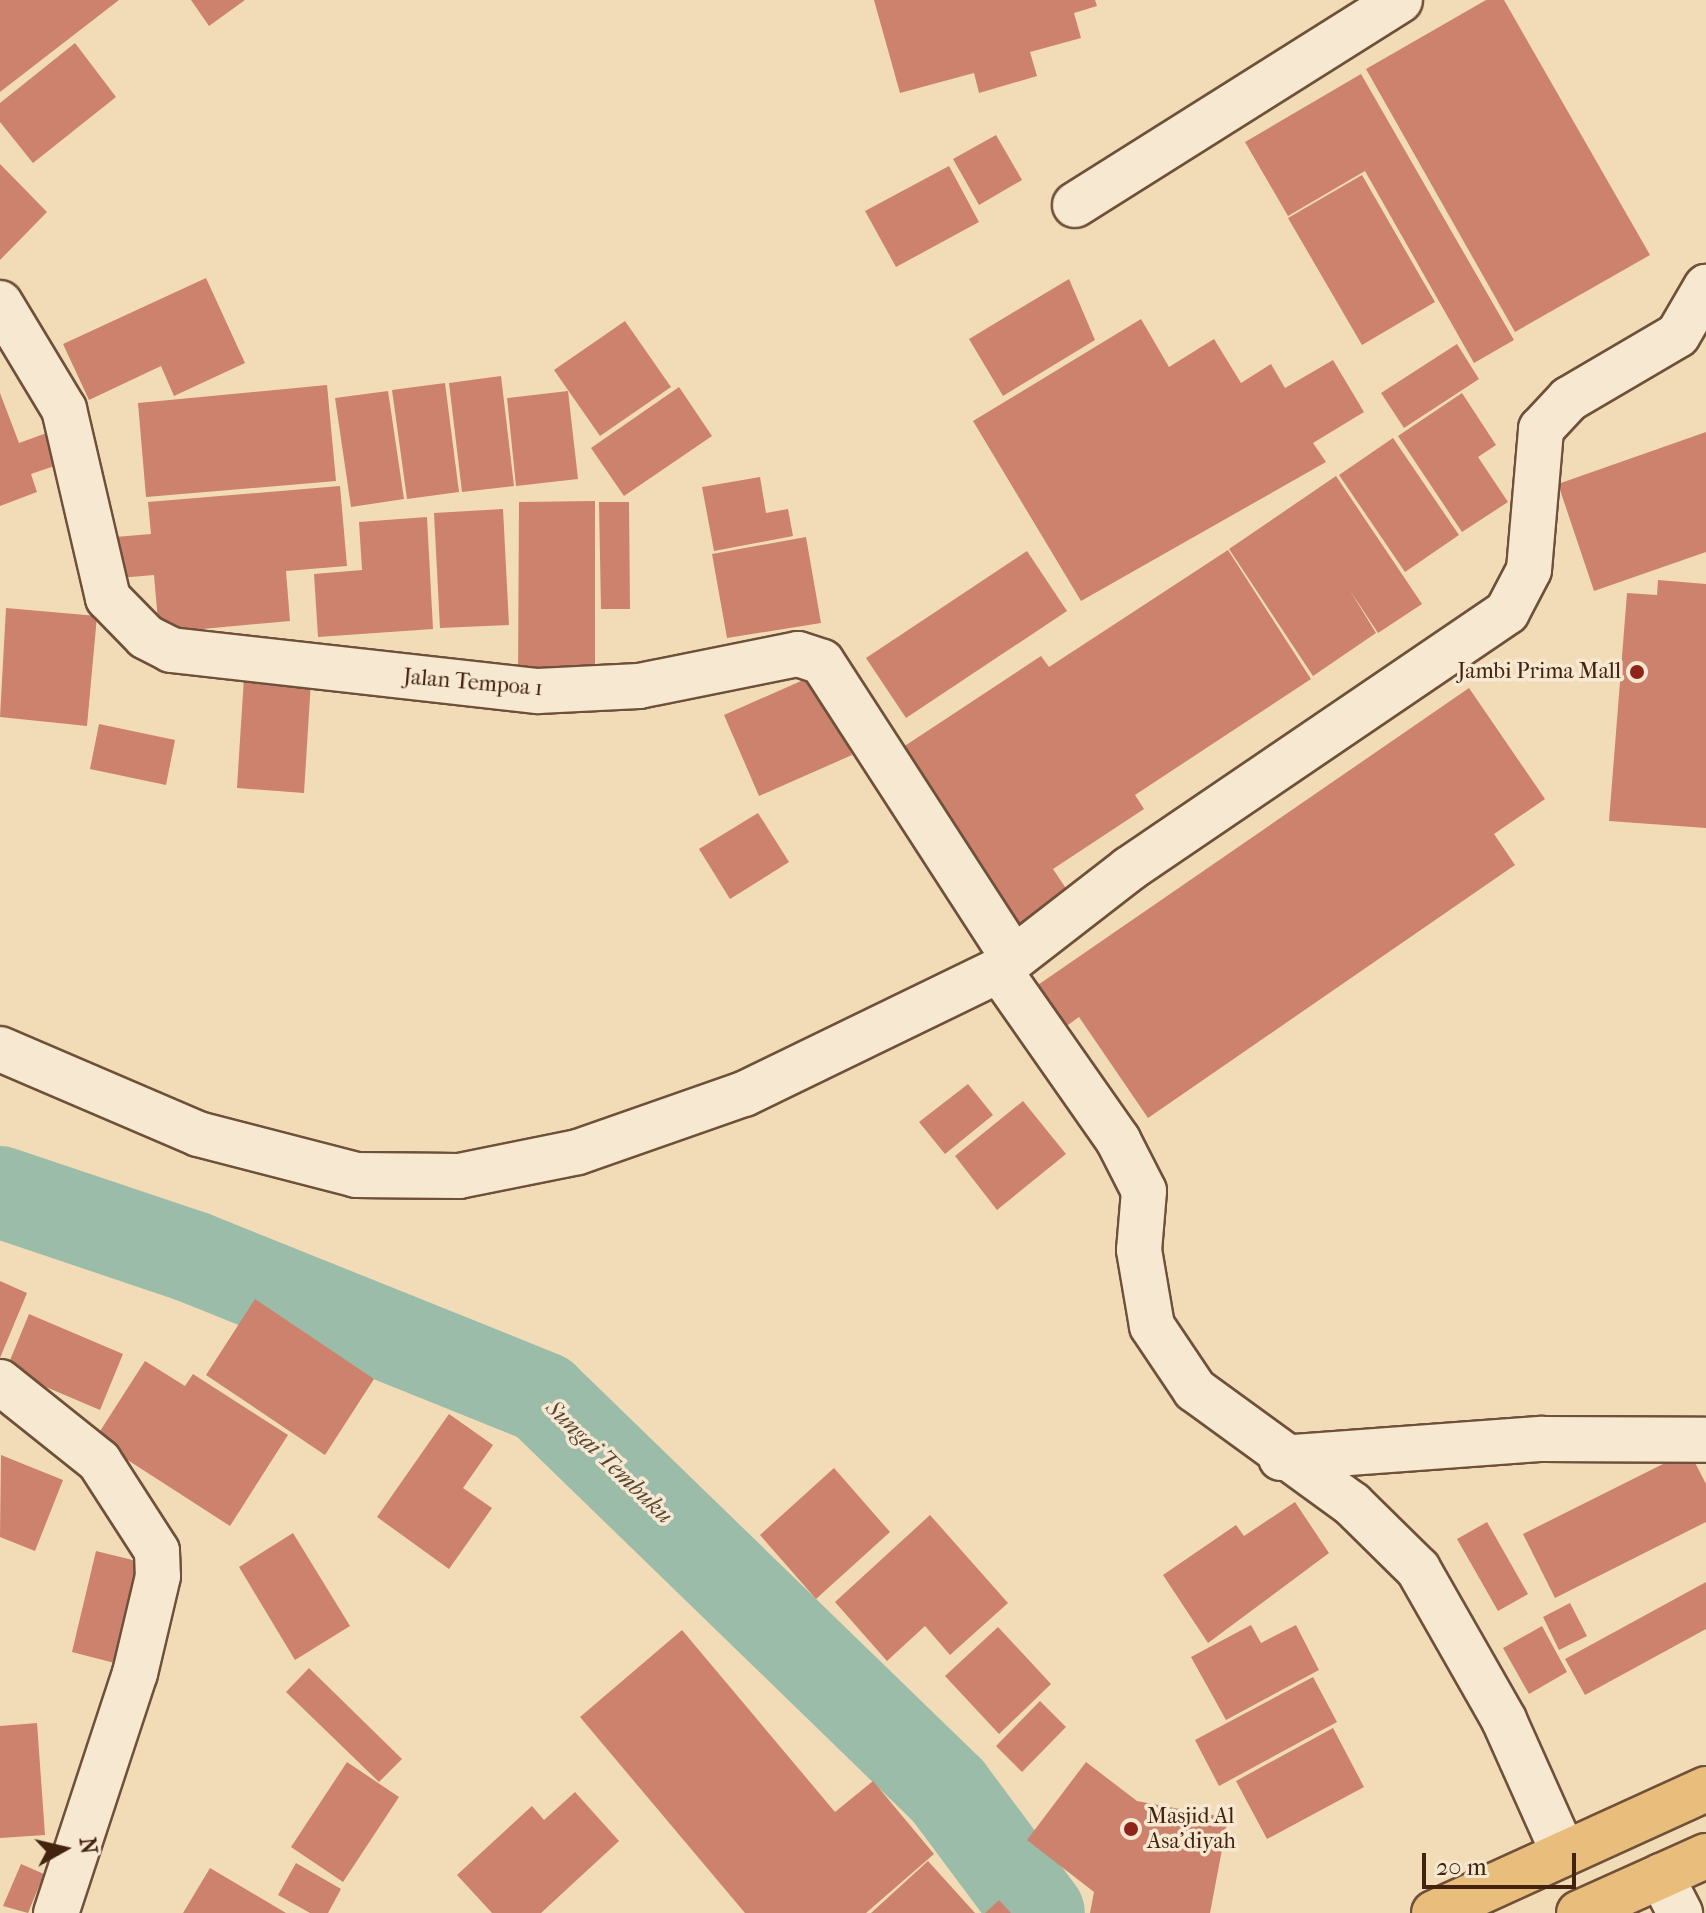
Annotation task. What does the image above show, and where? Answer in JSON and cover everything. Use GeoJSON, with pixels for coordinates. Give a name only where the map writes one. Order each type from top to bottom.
{"type":"FeatureCollection","features":[{"type":"Feature","properties":{"kind":"highway"},"geometry":{"type":"LineString","coordinates":[[1434,1913],[1706,1789]]}},
{"type":"Feature","properties":{"kind":"highway"},"geometry":{"type":"LineString","coordinates":[[1579,1913],[1670,1895],[1706,1856]]}},
{"type":"Feature","properties":{"kind":"street"},"geometry":{"type":"LineString","coordinates":[[1075,205],[1400,0]]}},
{"type":"Feature","properties":{"kind":"street"},"geometry":{"type":"LineString","coordinates":[[0,1049],[198,1134],[356,1175],[459,1176],[578,1152],[744,1094],[1006,963],[1129,869],[1507,612],[1529,570],[1541,429],[1569,399],[1678,335],[1706,287]]}},
{"type":"Feature","properties":{"kind":"street","name":"Jalan Tempoa 1"},"geometry":{"type":"LineString","coordinates":[[0,303],[64,409],[108,598],[146,637],[171,650],[538,691],[639,686],[798,654],[822,662],[1118,1140],[1144,1191],[1139,1250],[1152,1326],[1195,1390],[1281,1458],[1352,1504],[1418,1569],[1504,1720],[1563,1852]]}},
{"type":"Feature","properties":{"kind":"street"},"geometry":{"type":"LineString","coordinates":[[0,1382],[99,1461],[157,1551],[158,1576],[135,1673],[56,1913]]}},
{"type":"Feature","properties":{"kind":"street"},"geometry":{"type":"LineString","coordinates":[[1281,1458],[1542,1439],[1706,1440]]}},
{"type":"Feature","properties":{"kind":"building"},"geometry":{"type":"Polygon","coordinates":[[[0,0],[119,0],[0,92],[0,0]]]}},
{"type":"Feature","properties":{"kind":"building"},"geometry":{"type":"Polygon","coordinates":[[[191,0],[245,0],[209,26],[191,0]]]}},
{"type":"Feature","properties":{"kind":"building"},"geometry":{"type":"Polygon","coordinates":[[[874,0],[1095,0],[1097,6],[1074,13],[1081,38],[1030,52],[1037,76],[979,93],[974,73],[900,93],[874,0]]]}},
{"type":"Feature","properties":{"kind":"building"},"geometry":{"type":"Polygon","coordinates":[[[1486,0],[1504,0],[1650,255],[1515,332],[1366,69],[1486,0]]]}},
{"type":"Feature","properties":{"kind":"building"},"geometry":{"type":"Polygon","coordinates":[[[75,43],[116,97],[33,163],[0,122],[0,103],[75,43]]]}},
{"type":"Feature","properties":{"kind":"building"},"geometry":{"type":"Polygon","coordinates":[[[1361,74],[1514,340],[1474,363],[1365,171],[1288,216],[1245,142],[1361,74]]]}},
{"type":"Feature","properties":{"kind":"building"},"geometry":{"type":"Polygon","coordinates":[[[996,135],[1022,180],[979,205],[953,159],[996,135]]]}},
{"type":"Feature","properties":{"kind":"building"},"geometry":{"type":"Polygon","coordinates":[[[0,164],[47,212],[0,260],[0,164]]]}},
{"type":"Feature","properties":{"kind":"building"},"geometry":{"type":"Polygon","coordinates":[[[949,166],[979,222],[896,267],[865,211],[949,166]]]}},
{"type":"Feature","properties":{"kind":"building"},"geometry":{"type":"Polygon","coordinates":[[[1362,175],[1435,302],[1362,345],[1288,218],[1362,175]]]}},
{"type":"Feature","properties":{"kind":"building"},"geometry":{"type":"Polygon","coordinates":[[[206,278],[245,363],[174,396],[161,366],[89,400],[63,344],[206,278]]]}},
{"type":"Feature","properties":{"kind":"building"},"geometry":{"type":"Polygon","coordinates":[[[1069,279],[1095,340],[1003,396],[969,339],[1069,279]]]}},
{"type":"Feature","properties":{"kind":"building"},"geometry":{"type":"Polygon","coordinates":[[[1141,319],[1169,367],[1214,339],[1241,383],[1271,364],[1285,388],[1333,360],[1364,412],[1313,443],[1326,462],[1081,601],[973,421],[1141,319]]]}},
{"type":"Feature","properties":{"kind":"building"},"geometry":{"type":"Polygon","coordinates":[[[625,321],[671,387],[600,436],[554,370],[625,321]]]}},
{"type":"Feature","properties":{"kind":"building"},"geometry":{"type":"Polygon","coordinates":[[[1457,344],[1479,379],[1404,428],[1381,393],[1457,344]]]}},
{"type":"Feature","properties":{"kind":"building"},"geometry":{"type":"Polygon","coordinates":[[[501,376],[514,486],[462,492],[449,383],[501,376]]]}},
{"type":"Feature","properties":{"kind":"building"},"geometry":{"type":"Polygon","coordinates":[[[445,383],[459,492],[407,499],[392,390],[445,383]]]}},
{"type":"Feature","properties":{"kind":"building"},"geometry":{"type":"Polygon","coordinates":[[[327,385],[336,481],[146,497],[138,403],[327,385]]]}},
{"type":"Feature","properties":{"kind":"building"},"geometry":{"type":"Polygon","coordinates":[[[679,387],[712,436],[624,496],[591,448],[679,387]]]}},
{"type":"Feature","properties":{"kind":"building"},"geometry":{"type":"Polygon","coordinates":[[[388,391],[404,499],[351,507],[335,398],[388,391]]]}},
{"type":"Feature","properties":{"kind":"building"},"geometry":{"type":"Polygon","coordinates":[[[568,391],[578,479],[516,486],[507,398],[568,391]]]}},
{"type":"Feature","properties":{"kind":"building"},"geometry":{"type":"Polygon","coordinates":[[[0,393],[19,443],[55,430],[66,462],[31,474],[37,492],[0,506],[0,393]]]}},
{"type":"Feature","properties":{"kind":"building"},"geometry":{"type":"Polygon","coordinates":[[[1462,393],[1496,445],[1478,457],[1508,502],[1462,532],[1398,436],[1462,393]]]}},
{"type":"Feature","properties":{"kind":"building"},"geometry":{"type":"Polygon","coordinates":[[[1706,432],[1706,552],[1594,591],[1558,484],[1706,432]]]}},
{"type":"Feature","properties":{"kind":"building"},"geometry":{"type":"Polygon","coordinates":[[[1393,438],[1459,535],[1405,572],[1339,475],[1393,438]]]}},
{"type":"Feature","properties":{"kind":"building"},"geometry":{"type":"Polygon","coordinates":[[[1336,476],[1422,604],[1378,633],[1349,589],[1376,633],[1313,676],[1229,549],[1336,476]]]}},
{"type":"Feature","properties":{"kind":"building"},"geometry":{"type":"Polygon","coordinates":[[[760,477],[766,513],[788,509],[793,536],[714,551],[702,487],[760,477]]]}},
{"type":"Feature","properties":{"kind":"building"},"geometry":{"type":"Polygon","coordinates":[[[340,486],[347,566],[286,571],[290,621],[159,633],[154,575],[107,579],[103,538],[151,534],[148,502],[340,486]]]}},
{"type":"Feature","properties":{"kind":"building"},"geometry":{"type":"Polygon","coordinates":[[[595,501],[595,681],[518,681],[519,502],[595,501]]]}},
{"type":"Feature","properties":{"kind":"building"},"geometry":{"type":"Polygon","coordinates":[[[599,502],[629,502],[630,609],[601,609],[599,502]]]}},
{"type":"Feature","properties":{"kind":"building"},"geometry":{"type":"Polygon","coordinates":[[[503,509],[509,625],[440,628],[434,513],[503,509]]]}},
{"type":"Feature","properties":{"kind":"building"},"geometry":{"type":"Polygon","coordinates":[[[427,517],[433,629],[318,637],[314,574],[362,570],[359,522],[427,517]]]}},
{"type":"Feature","properties":{"kind":"building"},"geometry":{"type":"Polygon","coordinates":[[[806,537],[821,623],[727,638],[712,554],[806,537]]]}},
{"type":"Feature","properties":{"kind":"building"},"geometry":{"type":"Polygon","coordinates":[[[1228,550],[1311,679],[1135,795],[1144,809],[1053,869],[1071,896],[1009,937],[891,755],[1041,656],[1049,667],[1228,550]]]}},
{"type":"Feature","properties":{"kind":"building"},"geometry":{"type":"Polygon","coordinates":[[[1027,551],[1067,611],[906,718],[866,658],[1027,551]]]}},
{"type":"Feature","properties":{"kind":"building"},"geometry":{"type":"Polygon","coordinates":[[[1658,580],[1706,584],[1706,828],[1609,821],[1627,593],[1657,595],[1658,580]]]}},
{"type":"Feature","properties":{"kind":"building"},"geometry":{"type":"Polygon","coordinates":[[[6,608],[97,616],[87,726],[0,717],[6,608]]]}},
{"type":"Feature","properties":{"kind":"building"},"geometry":{"type":"Polygon","coordinates":[[[817,674],[852,755],[759,796],[724,715],[817,674]]]}},
{"type":"Feature","properties":{"kind":"building"},"geometry":{"type":"Polygon","coordinates":[[[244,677],[311,681],[304,793],[237,788],[244,677]]]}},
{"type":"Feature","properties":{"kind":"building"},"geometry":{"type":"Polygon","coordinates":[[[1469,688],[1545,799],[1494,834],[1515,865],[1148,1118],[1079,1017],[1061,1030],[1032,989],[1469,688]]]}},
{"type":"Feature","properties":{"kind":"building"},"geometry":{"type":"Polygon","coordinates":[[[99,724],[175,740],[166,785],[90,769],[99,724]]]}},
{"type":"Feature","properties":{"kind":"building"},"geometry":{"type":"Polygon","coordinates":[[[758,813],[789,862],[730,899],[699,849],[758,813]]]}},
{"type":"Feature","properties":{"kind":"building"},"geometry":{"type":"Polygon","coordinates":[[[968,1084],[993,1115],[945,1154],[919,1122],[968,1084]]]}},
{"type":"Feature","properties":{"kind":"building"},"geometry":{"type":"Polygon","coordinates":[[[1023,1101],[1066,1154],[997,1210],[955,1156],[1023,1101]]]}},
{"type":"Feature","properties":{"kind":"building"},"geometry":{"type":"Polygon","coordinates":[[[0,1281],[27,1293],[0,1358],[0,1281]]]}},
{"type":"Feature","properties":{"kind":"building"},"geometry":{"type":"Polygon","coordinates":[[[255,1299],[374,1379],[325,1455],[206,1375],[255,1299]]]}},
{"type":"Feature","properties":{"kind":"building"},"geometry":{"type":"Polygon","coordinates":[[[29,1314],[123,1354],[100,1410],[6,1370],[29,1314]]]}},
{"type":"Feature","properties":{"kind":"building"},"geometry":{"type":"Polygon","coordinates":[[[145,1361],[185,1386],[193,1374],[288,1435],[230,1526],[95,1439],[145,1361]]]}},
{"type":"Feature","properties":{"kind":"building"},"geometry":{"type":"Polygon","coordinates":[[[449,1414],[493,1445],[463,1488],[492,1508],[449,1569],[377,1517],[449,1414]]]}},
{"type":"Feature","properties":{"kind":"building"},"geometry":{"type":"Polygon","coordinates":[[[1689,1451],[1706,1484],[1706,1522],[1555,1598],[1523,1534],[1689,1451]]]}},
{"type":"Feature","properties":{"kind":"building"},"geometry":{"type":"Polygon","coordinates":[[[1,1455],[63,1480],[35,1551],[0,1537],[1,1455]]]}},
{"type":"Feature","properties":{"kind":"building"},"geometry":{"type":"Polygon","coordinates":[[[834,1468],[890,1532],[816,1599],[760,1535],[834,1468]]]}},
{"type":"Feature","properties":{"kind":"building"},"geometry":{"type":"Polygon","coordinates":[[[1295,1502],[1329,1553],[1208,1643],[1163,1575],[1236,1525],[1244,1536],[1295,1502]]]}},
{"type":"Feature","properties":{"kind":"building"},"geometry":{"type":"Polygon","coordinates":[[[930,1515],[1008,1603],[950,1655],[925,1626],[887,1661],[835,1602],[930,1515]]]}},
{"type":"Feature","properties":{"kind":"building"},"geometry":{"type":"Polygon","coordinates":[[[1487,1522],[1528,1594],[1498,1611],[1457,1539],[1487,1522]]]}},
{"type":"Feature","properties":{"kind":"building"},"geometry":{"type":"Polygon","coordinates":[[[293,1533],[350,1626],[295,1660],[239,1567],[293,1533]]]}},
{"type":"Feature","properties":{"kind":"building"},"geometry":{"type":"Polygon","coordinates":[[[96,1551],[153,1565],[130,1667],[72,1652],[96,1551]]]}},
{"type":"Feature","properties":{"kind":"building"},"geometry":{"type":"Polygon","coordinates":[[[1706,1582],[1706,1629],[1585,1695],[1565,1659],[1706,1582]]]}},
{"type":"Feature","properties":{"kind":"building"},"geometry":{"type":"Polygon","coordinates":[[[1570,1603],[1587,1636],[1559,1650],[1543,1617],[1570,1603]]]}},
{"type":"Feature","properties":{"kind":"building"},"geometry":{"type":"Polygon","coordinates":[[[1251,1625],[1261,1643],[1296,1625],[1319,1670],[1226,1720],[1191,1657],[1251,1625]]]}},
{"type":"Feature","properties":{"kind":"building"},"geometry":{"type":"Polygon","coordinates":[[[1542,1626],[1567,1672],[1529,1694],[1503,1648],[1542,1626]]]}},
{"type":"Feature","properties":{"kind":"building"},"geometry":{"type":"Polygon","coordinates":[[[998,1627],[1051,1684],[999,1734],[945,1676],[998,1627]]]}},
{"type":"Feature","properties":{"kind":"building"},"geometry":{"type":"Polygon","coordinates":[[[682,1630],[835,1812],[873,1781],[934,1854],[866,1913],[745,1913],[580,1717],[682,1630]]]}},
{"type":"Feature","properties":{"kind":"building"},"geometry":{"type":"Polygon","coordinates":[[[309,1668],[402,1759],[379,1782],[286,1692],[309,1668]]]}},
{"type":"Feature","properties":{"kind":"building"},"geometry":{"type":"Polygon","coordinates":[[[1313,1677],[1337,1722],[1219,1786],[1195,1740],[1313,1677]]]}},
{"type":"Feature","properties":{"kind":"building"},"geometry":{"type":"Polygon","coordinates":[[[1040,1701],[1066,1727],[1022,1772],[996,1746],[1040,1701]]]}},
{"type":"Feature","properties":{"kind":"building"},"geometry":{"type":"Polygon","coordinates":[[[37,1723],[45,1835],[0,1838],[0,1726],[37,1723]]]}},
{"type":"Feature","properties":{"kind":"building"},"geometry":{"type":"Polygon","coordinates":[[[1333,1728],[1364,1787],[1267,1839],[1236,1781],[1333,1728]]]}},
{"type":"Feature","properties":{"kind":"building"},"geometry":{"type":"Polygon","coordinates":[[[347,1762],[399,1797],[343,1882],[291,1847],[347,1762]]]}},
{"type":"Feature","properties":{"kind":"building","name":"Masjid Al Asa'diyah"},"geometry":{"type":"Polygon","coordinates":[[[1086,1762],[1137,1801],[1228,1818],[1210,1913],[1090,1913],[1094,1892],[1027,1840],[1086,1762]]]}},
{"type":"Feature","properties":{"kind":"building"},"geometry":{"type":"Polygon","coordinates":[[[575,1792],[619,1841],[541,1913],[492,1913],[457,1875],[532,1806],[544,1820],[575,1792]]]}},
{"type":"Feature","properties":{"kind":"building"},"geometry":{"type":"Polygon","coordinates":[[[928,1861],[975,1913],[871,1913],[928,1861]]]}},
{"type":"Feature","properties":{"kind":"building"},"geometry":{"type":"Polygon","coordinates":[[[296,1863],[341,1889],[328,1913],[310,1913],[278,1895],[296,1863]]]}},
{"type":"Feature","properties":{"kind":"building"},"geometry":{"type":"Polygon","coordinates":[[[21,1864],[44,1874],[28,1913],[3,1906],[21,1864]]]}},
{"type":"Feature","properties":{"kind":"building"},"geometry":{"type":"Polygon","coordinates":[[[210,1868],[286,1913],[183,1913],[210,1868]]]}},
{"type":"Feature","properties":{"kind":"building"},"geometry":{"type":"Polygon","coordinates":[[[999,1900],[1011,1913],[985,1913],[999,1900]]]}},
{"type":"Feature","properties":{"kind":"waterway","name":"Sungai Tembuku"},"geometry":{"type":"LineString","coordinates":[[0,1192],[193,1257],[543,1398],[948,1791],[1039,1913]]}},
{"type":"Feature","properties":{"kind":"place","name":"Jambi Prima Mall"},"geometry":{"type":"Point","coordinates":[1637,672]}},
{"type":"Feature","properties":{"kind":"place","name":"Masjid Al Asa'diyah"},"geometry":{"type":"Point","coordinates":[1131,1829]}}]}
